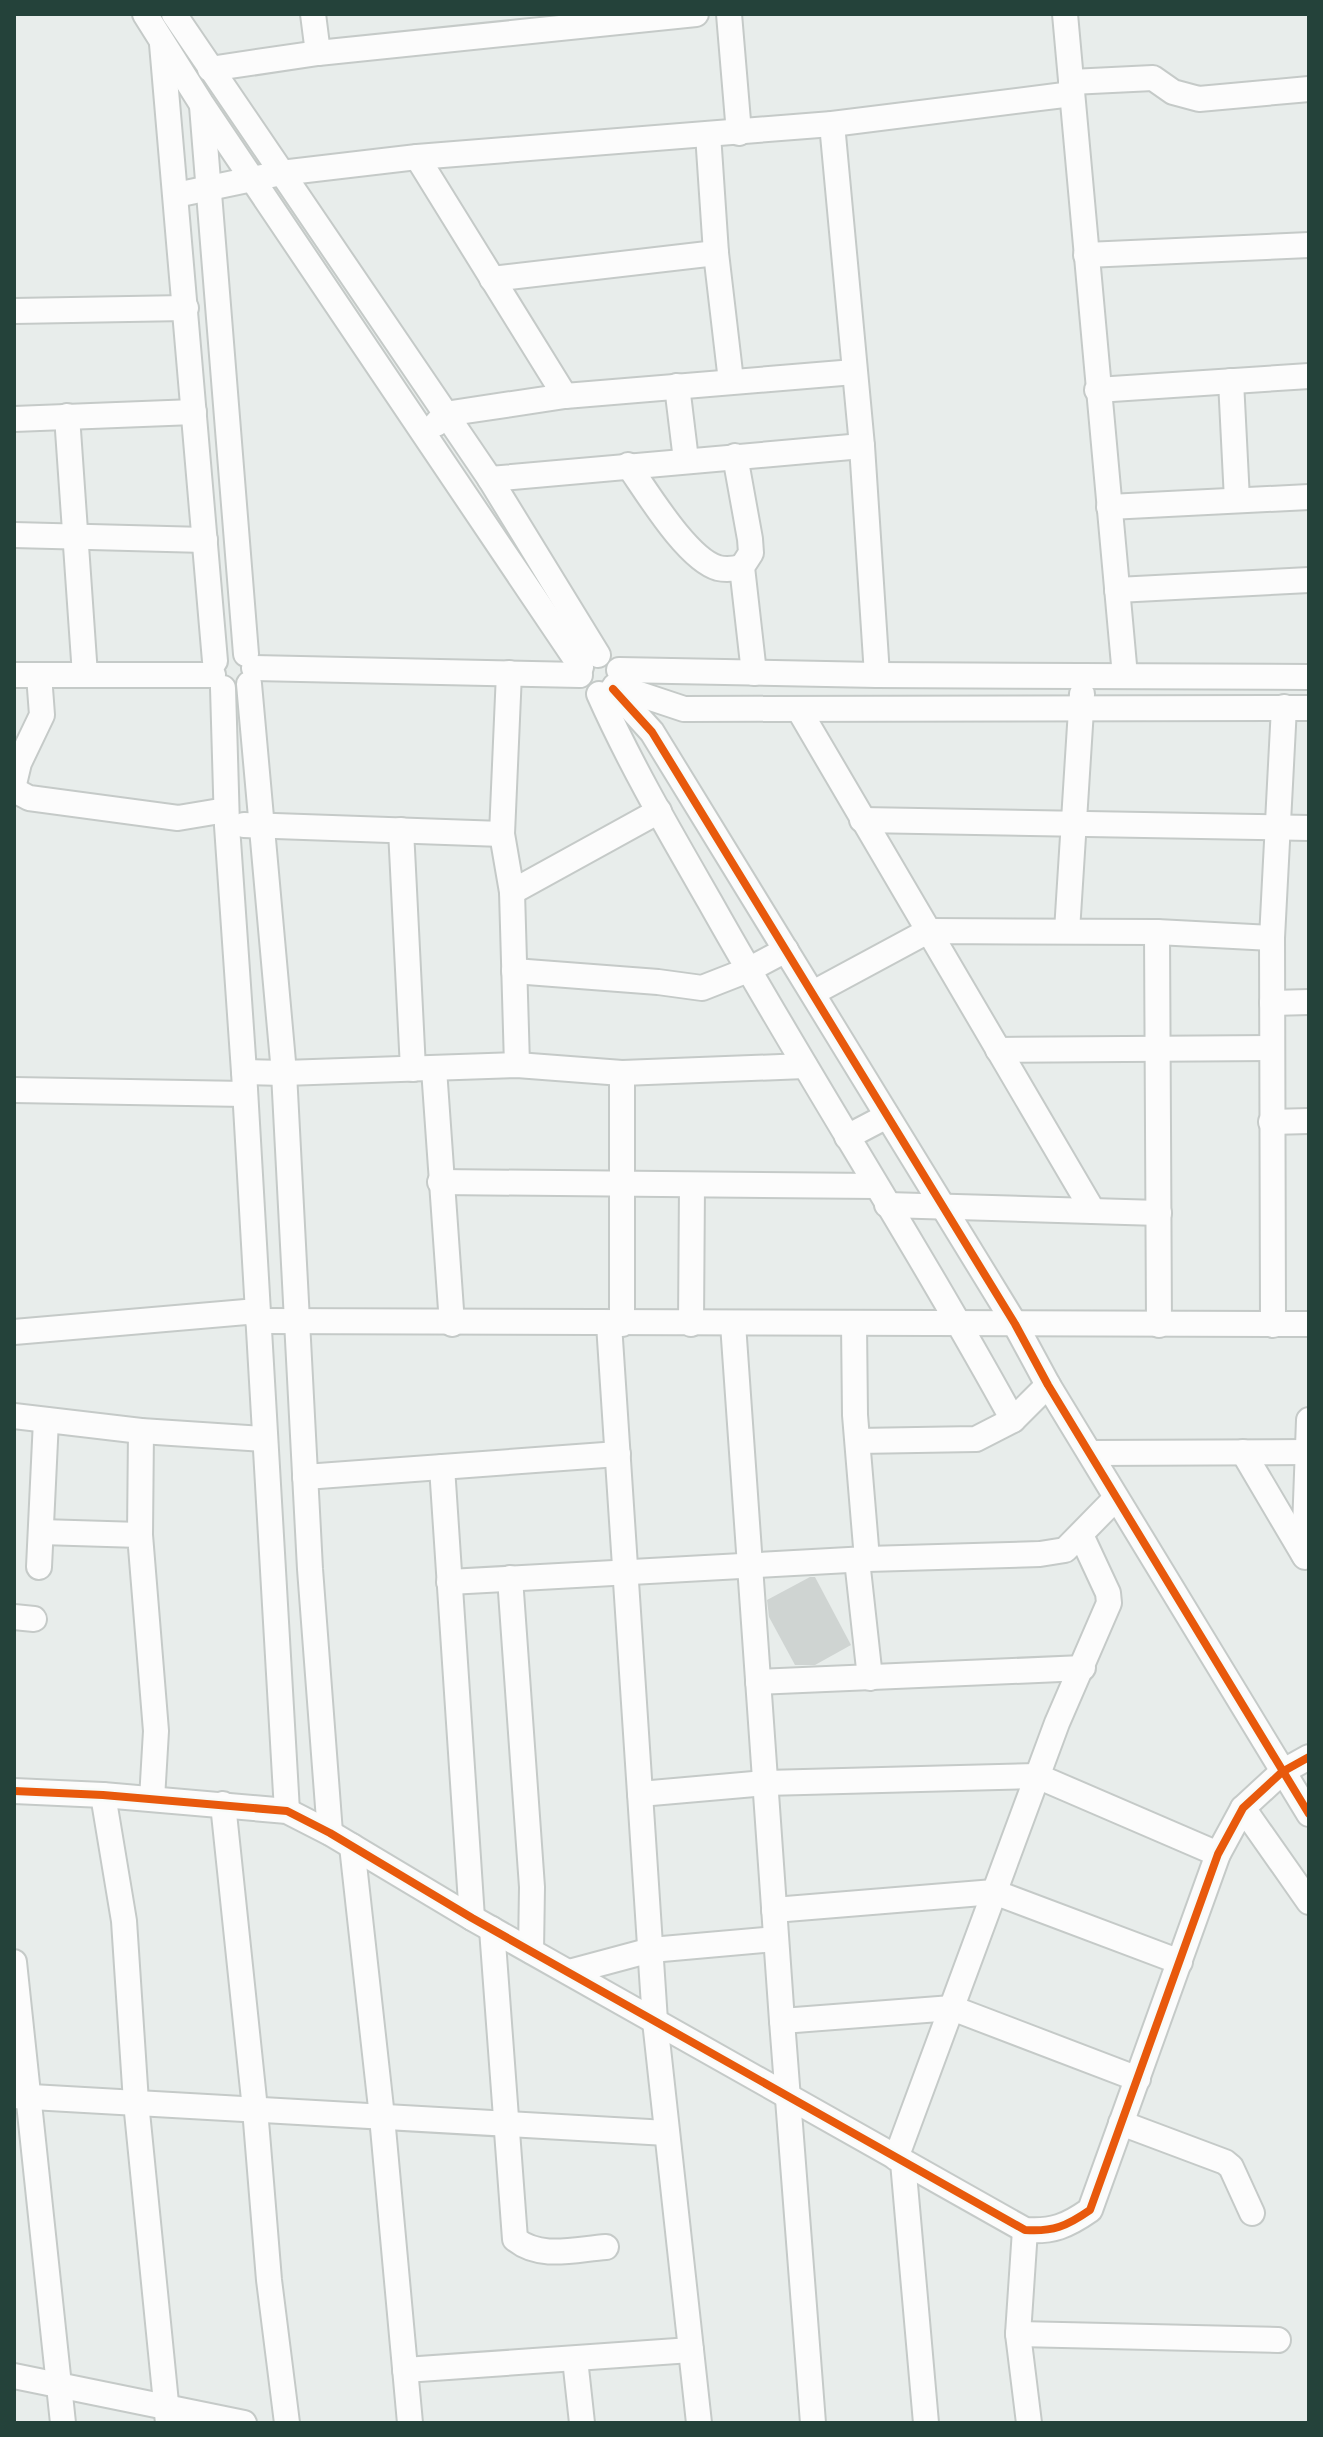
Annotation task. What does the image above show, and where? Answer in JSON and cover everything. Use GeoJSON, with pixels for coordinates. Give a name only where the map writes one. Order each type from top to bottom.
{"type":"FeatureCollection","features":[{"type":"Feature","properties":{"kind":"street"},"geometry":{"type":"LineString","coordinates":[[145,14],[201,103],[426,437],[587,666]]}},
{"type":"Feature","properties":{"kind":"street"},"geometry":{"type":"LineString","coordinates":[[158,14],[217,675],[287,1811]]}},
{"type":"Feature","properties":{"kind":"street"},"geometry":{"type":"LineString","coordinates":[[174,14],[490,479],[587,666],[586,688],[754,673],[1309,677]]}},
{"type":"Feature","properties":{"kind":"street"},"geometry":{"type":"LineString","coordinates":[[193,14],[284,1073],[295,1323],[330,1833]]}},
{"type":"Feature","properties":{"kind":"street"},"geometry":{"type":"LineString","coordinates":[[313,14],[318,53]]}},
{"type":"Feature","properties":{"kind":"street"},"geometry":{"type":"LineString","coordinates":[[210,69],[497,23],[696,14]]}},
{"type":"Feature","properties":{"kind":"street"},"geometry":{"type":"LineString","coordinates":[[729,14],[739,133]]}},
{"type":"Feature","properties":{"kind":"street"},"geometry":{"type":"LineString","coordinates":[[1065,14],[1125,676]]}},
{"type":"Feature","properties":{"kind":"street"},"geometry":{"type":"LineString","coordinates":[[176,195],[281,173],[417,157],[832,124],[1153,78],[1173,92],[1199,99],[1309,89]]}},
{"type":"Feature","properties":{"kind":"street"},"geometry":{"type":"LineString","coordinates":[[832,124],[862,446],[877,675]]}},
{"type":"Feature","properties":{"kind":"street"},"geometry":{"type":"LineString","coordinates":[[708,134],[716,253],[731,381]]}},
{"type":"Feature","properties":{"kind":"street"},"geometry":{"type":"LineString","coordinates":[[417,157],[565,396]]}},
{"type":"Feature","properties":{"kind":"street"},"geometry":{"type":"LineString","coordinates":[[1086,255],[1309,245]]}},
{"type":"Feature","properties":{"kind":"street"},"geometry":{"type":"LineString","coordinates":[[492,279],[716,253]]}},
{"type":"Feature","properties":{"kind":"street"},"geometry":{"type":"LineString","coordinates":[[14,311],[186,308]]}},
{"type":"Feature","properties":{"kind":"street"},"geometry":{"type":"LineString","coordinates":[[426,437],[445,414],[565,396],[854,372]]}},
{"type":"Feature","properties":{"kind":"street"},"geometry":{"type":"LineString","coordinates":[[1097,390],[1309,376]]}},
{"type":"Feature","properties":{"kind":"street"},"geometry":{"type":"LineString","coordinates":[[1231,381],[1237,500]]}},
{"type":"Feature","properties":{"kind":"street"},"geometry":{"type":"LineString","coordinates":[[677,386],[686,460]]}},
{"type":"Feature","properties":{"kind":"street"},"geometry":{"type":"LineString","coordinates":[[14,419],[194,412]]}},
{"type":"Feature","properties":{"kind":"street"},"geometry":{"type":"LineString","coordinates":[[67,416],[85,675]]}},
{"type":"Feature","properties":{"kind":"street"},"geometry":{"type":"LineString","coordinates":[[490,479],[862,446]]}},
{"type":"Feature","properties":{"kind":"street"},"geometry":{"type":"LineString","coordinates":[[735,456],[750,539],[751,553],[742,567],[754,673]]}},
{"type":"Feature","properties":{"kind":"street"},"geometry":{"type":"LineString","coordinates":[[628,465],[689,548],[707,564],[721,569],[742,567]]}},
{"type":"Feature","properties":{"kind":"street"},"geometry":{"type":"LineString","coordinates":[[1109,507],[1309,497]]}},
{"type":"Feature","properties":{"kind":"street"},"geometry":{"type":"LineString","coordinates":[[14,535],[205,540]]}},
{"type":"Feature","properties":{"kind":"street"},"geometry":{"type":"LineString","coordinates":[[1117,590],[1309,580]]}},
{"type":"Feature","properties":{"kind":"street"},"geometry":{"type":"LineString","coordinates":[[217,675],[223,652],[235,650],[250,669]]}},
{"type":"Feature","properties":{"kind":"street"},"geometry":{"type":"LineString","coordinates":[[250,669],[509,673],[587,666],[607,656],[615,662],[612,685],[625,752],[748,970],[960,1324],[1013,1420]]}},
{"type":"Feature","properties":{"kind":"street"},"geometry":{"type":"LineString","coordinates":[[14,675],[217,675],[232,691],[241,690],[250,669]]}},
{"type":"Feature","properties":{"kind":"street"},"geometry":{"type":"LineString","coordinates":[[509,673],[502,834],[512,892],[517,1065]]}},
{"type":"Feature","properties":{"kind":"street"},"geometry":{"type":"LineString","coordinates":[[39,675],[42,715],[19,763],[14,787],[29,798],[178,818],[226,818],[261,825],[502,834]]}},
{"type":"Feature","properties":{"kind":"street"},"geometry":{"type":"LineString","coordinates":[[1067,931],[1084,676]]}},
{"type":"Feature","properties":{"kind":"street"},"geometry":{"type":"LineString","coordinates":[[1269,677],[1276,707],[1278,826],[1272,938],[1273,1325]]}},
{"type":"Feature","properties":{"kind":"street"},"geometry":{"type":"LineString","coordinates":[[612,685],[684,709],[1309,708]]}},
{"type":"Feature","properties":{"kind":"street"},"geometry":{"type":"LineString","coordinates":[[612,685],[652,732],[1015,1324],[1048,1385],[1309,1814]]}},
{"type":"Feature","properties":{"kind":"street"},"geometry":{"type":"LineString","coordinates":[[799,710],[1093,1211]]}},
{"type":"Feature","properties":{"kind":"street"},"geometry":{"type":"LineString","coordinates":[[512,892],[659,811]]}},
{"type":"Feature","properties":{"kind":"street"},"geometry":{"type":"LineString","coordinates":[[862,820],[1309,828]]}},
{"type":"Feature","properties":{"kind":"street"},"geometry":{"type":"LineString","coordinates":[[401,830],[423,1069],[440,1182],[452,1324]]}},
{"type":"Feature","properties":{"kind":"street"},"geometry":{"type":"LineString","coordinates":[[813,993],[928,931],[1157,932],[1272,938]]}},
{"type":"Feature","properties":{"kind":"street"},"geometry":{"type":"LineString","coordinates":[[1157,932],[1159,1325]]}},
{"type":"Feature","properties":{"kind":"street"},"geometry":{"type":"LineString","coordinates":[[514,971],[702,988],[748,970],[786,950]]}},
{"type":"Feature","properties":{"kind":"street"},"geometry":{"type":"LineString","coordinates":[[1272,1003],[1309,1002]]}},
{"type":"Feature","properties":{"kind":"street"},"geometry":{"type":"LineString","coordinates":[[998,1050],[1271,1048]]}},
{"type":"Feature","properties":{"kind":"street"},"geometry":{"type":"LineString","coordinates":[[14,1090],[244,1083],[284,1073],[517,1065],[622,1073],[805,1066]]}},
{"type":"Feature","properties":{"kind":"street"},"geometry":{"type":"LineString","coordinates":[[622,1073],[622,1185],[616,1324],[618,1454],[655,2021],[699,2423]]}},
{"type":"Feature","properties":{"kind":"street"},"geometry":{"type":"LineString","coordinates":[[847,1137],[887,1116]]}},
{"type":"Feature","properties":{"kind":"street"},"geometry":{"type":"LineString","coordinates":[[1271,1122],[1309,1121]]}},
{"type":"Feature","properties":{"kind":"street"},"geometry":{"type":"LineString","coordinates":[[440,1182],[692,1185],[882,1196],[942,1206],[1159,1213]]}},
{"type":"Feature","properties":{"kind":"street"},"geometry":{"type":"LineString","coordinates":[[691,1324],[692,1185]]}},
{"type":"Feature","properties":{"kind":"street"},"geometry":{"type":"LineString","coordinates":[[14,1332],[257,1316],[295,1323],[1309,1324]]}},
{"type":"Feature","properties":{"kind":"street"},"geometry":{"type":"LineString","coordinates":[[733,1324],[813,2423]]}},
{"type":"Feature","properties":{"kind":"street"},"geometry":{"type":"LineString","coordinates":[[854,1324],[862,1560],[870,1678]]}},
{"type":"Feature","properties":{"kind":"street"},"geometry":{"type":"LineString","coordinates":[[858,1441],[976,1439],[1013,1420],[1048,1385]]}},
{"type":"Feature","properties":{"kind":"street"},"geometry":{"type":"LineString","coordinates":[[14,1416],[141,1431],[265,1439]]}},
{"type":"Feature","properties":{"kind":"street"},"geometry":{"type":"LineString","coordinates":[[39,1567],[46,1420]]}},
{"type":"Feature","properties":{"kind":"street"},"geometry":{"type":"LineString","coordinates":[[1307,1559],[1309,1420]]}},
{"type":"Feature","properties":{"kind":"street"},"geometry":{"type":"LineString","coordinates":[[141,1431],[140,1535],[156,1731],[152,1799]]}},
{"type":"Feature","properties":{"kind":"street"},"geometry":{"type":"LineString","coordinates":[[1243,1452],[1307,1559]]}},
{"type":"Feature","properties":{"kind":"street"},"geometry":{"type":"LineString","coordinates":[[1090,1453],[1308,1452]]}},
{"type":"Feature","properties":{"kind":"street"},"geometry":{"type":"LineString","coordinates":[[305,1477],[618,1454]]}},
{"type":"Feature","properties":{"kind":"street"},"geometry":{"type":"LineString","coordinates":[[442,1467],[449,1582],[482,1923],[506,2124],[515,2239],[525,2247],[541,2252],[606,2247]]}},
{"type":"Feature","properties":{"kind":"street"},"geometry":{"type":"LineString","coordinates":[[449,1582],[862,1560],[1040,1554],[1065,1550],[1116,1498]]}},
{"type":"Feature","properties":{"kind":"street"},"geometry":{"type":"LineString","coordinates":[[41,1532],[140,1535]]}},
{"type":"Feature","properties":{"kind":"street"},"geometry":{"type":"LineString","coordinates":[[926,2423],[900,2160],[1037,1776],[1109,1603],[1108,1593],[1081,1535]]}},
{"type":"Feature","properties":{"kind":"street"},"geometry":{"type":"LineString","coordinates":[[510,1578],[532,1887],[531,1951]]}},
{"type":"Feature","properties":{"kind":"street"},"geometry":{"type":"LineString","coordinates":[[758,1682],[1083,1668]]}},
{"type":"Feature","properties":{"kind":"street"},"geometry":{"type":"LineString","coordinates":[[14,1791],[103,1795],[287,1811],[1025,2230],[1047,2231],[1071,2223],[1090,2210],[1218,1854],[1243,1808],[1282,1772],[1309,1757]]}},
{"type":"Feature","properties":{"kind":"street"},"geometry":{"type":"LineString","coordinates":[[640,1794],[765,1783],[1037,1776],[1218,1854]]}},
{"type":"Feature","properties":{"kind":"street"},"geometry":{"type":"LineString","coordinates":[[103,1795],[124,1921],[136,2102],[167,2415]]}},
{"type":"Feature","properties":{"kind":"street"},"geometry":{"type":"LineString","coordinates":[[223,1804],[255,2109],[269,2280],[287,2423]]}},
{"type":"Feature","properties":{"kind":"street"},"geometry":{"type":"LineString","coordinates":[[1243,1808],[1309,1902]]}},
{"type":"Feature","properties":{"kind":"street"},"geometry":{"type":"LineString","coordinates":[[352,1846],[382,2117],[410,2423]]}},
{"type":"Feature","properties":{"kind":"street"},"geometry":{"type":"LineString","coordinates":[[774,1910],[994,1892],[1180,1962]]}},
{"type":"Feature","properties":{"kind":"street"},"geometry":{"type":"LineString","coordinates":[[569,1972],[651,1950],[776,1939]]}},
{"type":"Feature","properties":{"kind":"street"},"geometry":{"type":"LineString","coordinates":[[14,1962],[21,2096],[63,2423]]}},
{"type":"Feature","properties":{"kind":"street"},"geometry":{"type":"LineString","coordinates":[[782,2021],[952,2008],[1138,2079]]}},
{"type":"Feature","properties":{"kind":"street"},"geometry":{"type":"LineString","coordinates":[[21,2096],[667,2133]]}},
{"type":"Feature","properties":{"kind":"street"},"geometry":{"type":"LineString","coordinates":[[1121,2123],[1225,2162],[1231,2167],[1252,2213]]}},
{"type":"Feature","properties":{"kind":"street"},"geometry":{"type":"LineString","coordinates":[[1025,2230],[1018,2334],[1029,2423]]}},
{"type":"Feature","properties":{"kind":"street"},"geometry":{"type":"LineString","coordinates":[[1018,2334],[1278,2340]]}},
{"type":"Feature","properties":{"kind":"street"},"geometry":{"type":"LineString","coordinates":[[405,2370],[691,2350]]}},
{"type":"Feature","properties":{"kind":"street"},"geometry":{"type":"LineString","coordinates":[[575,2359],[582,2423]]}},
{"type":"Feature","properties":{"kind":"street"},"geometry":{"type":"LineString","coordinates":[[14,2376],[60,2385],[167,2415],[244,2423]]}},
{"type":"Feature","properties":{"kind":"building"},"geometry":{"type":"Polygon","coordinates":[[[815,1577],[851,1645],[815,1665],[795,1665],[769,1617],[767,1600],[815,1577]]]}},
{"type":"Feature","properties":{"kind":"cycle path"},"geometry":{"type":"LineString","coordinates":[[613,689],[652,732],[1015,1324],[1048,1385],[1309,1814]]}},
{"type":"Feature","properties":{"kind":"cycle path"},"geometry":{"type":"LineString","coordinates":[[14,1791],[103,1795],[287,1811],[1025,2230],[1044,2230],[1059,2227],[1090,2210],[1218,1854],[1243,1808],[1282,1772],[1309,1757]]}}]}
